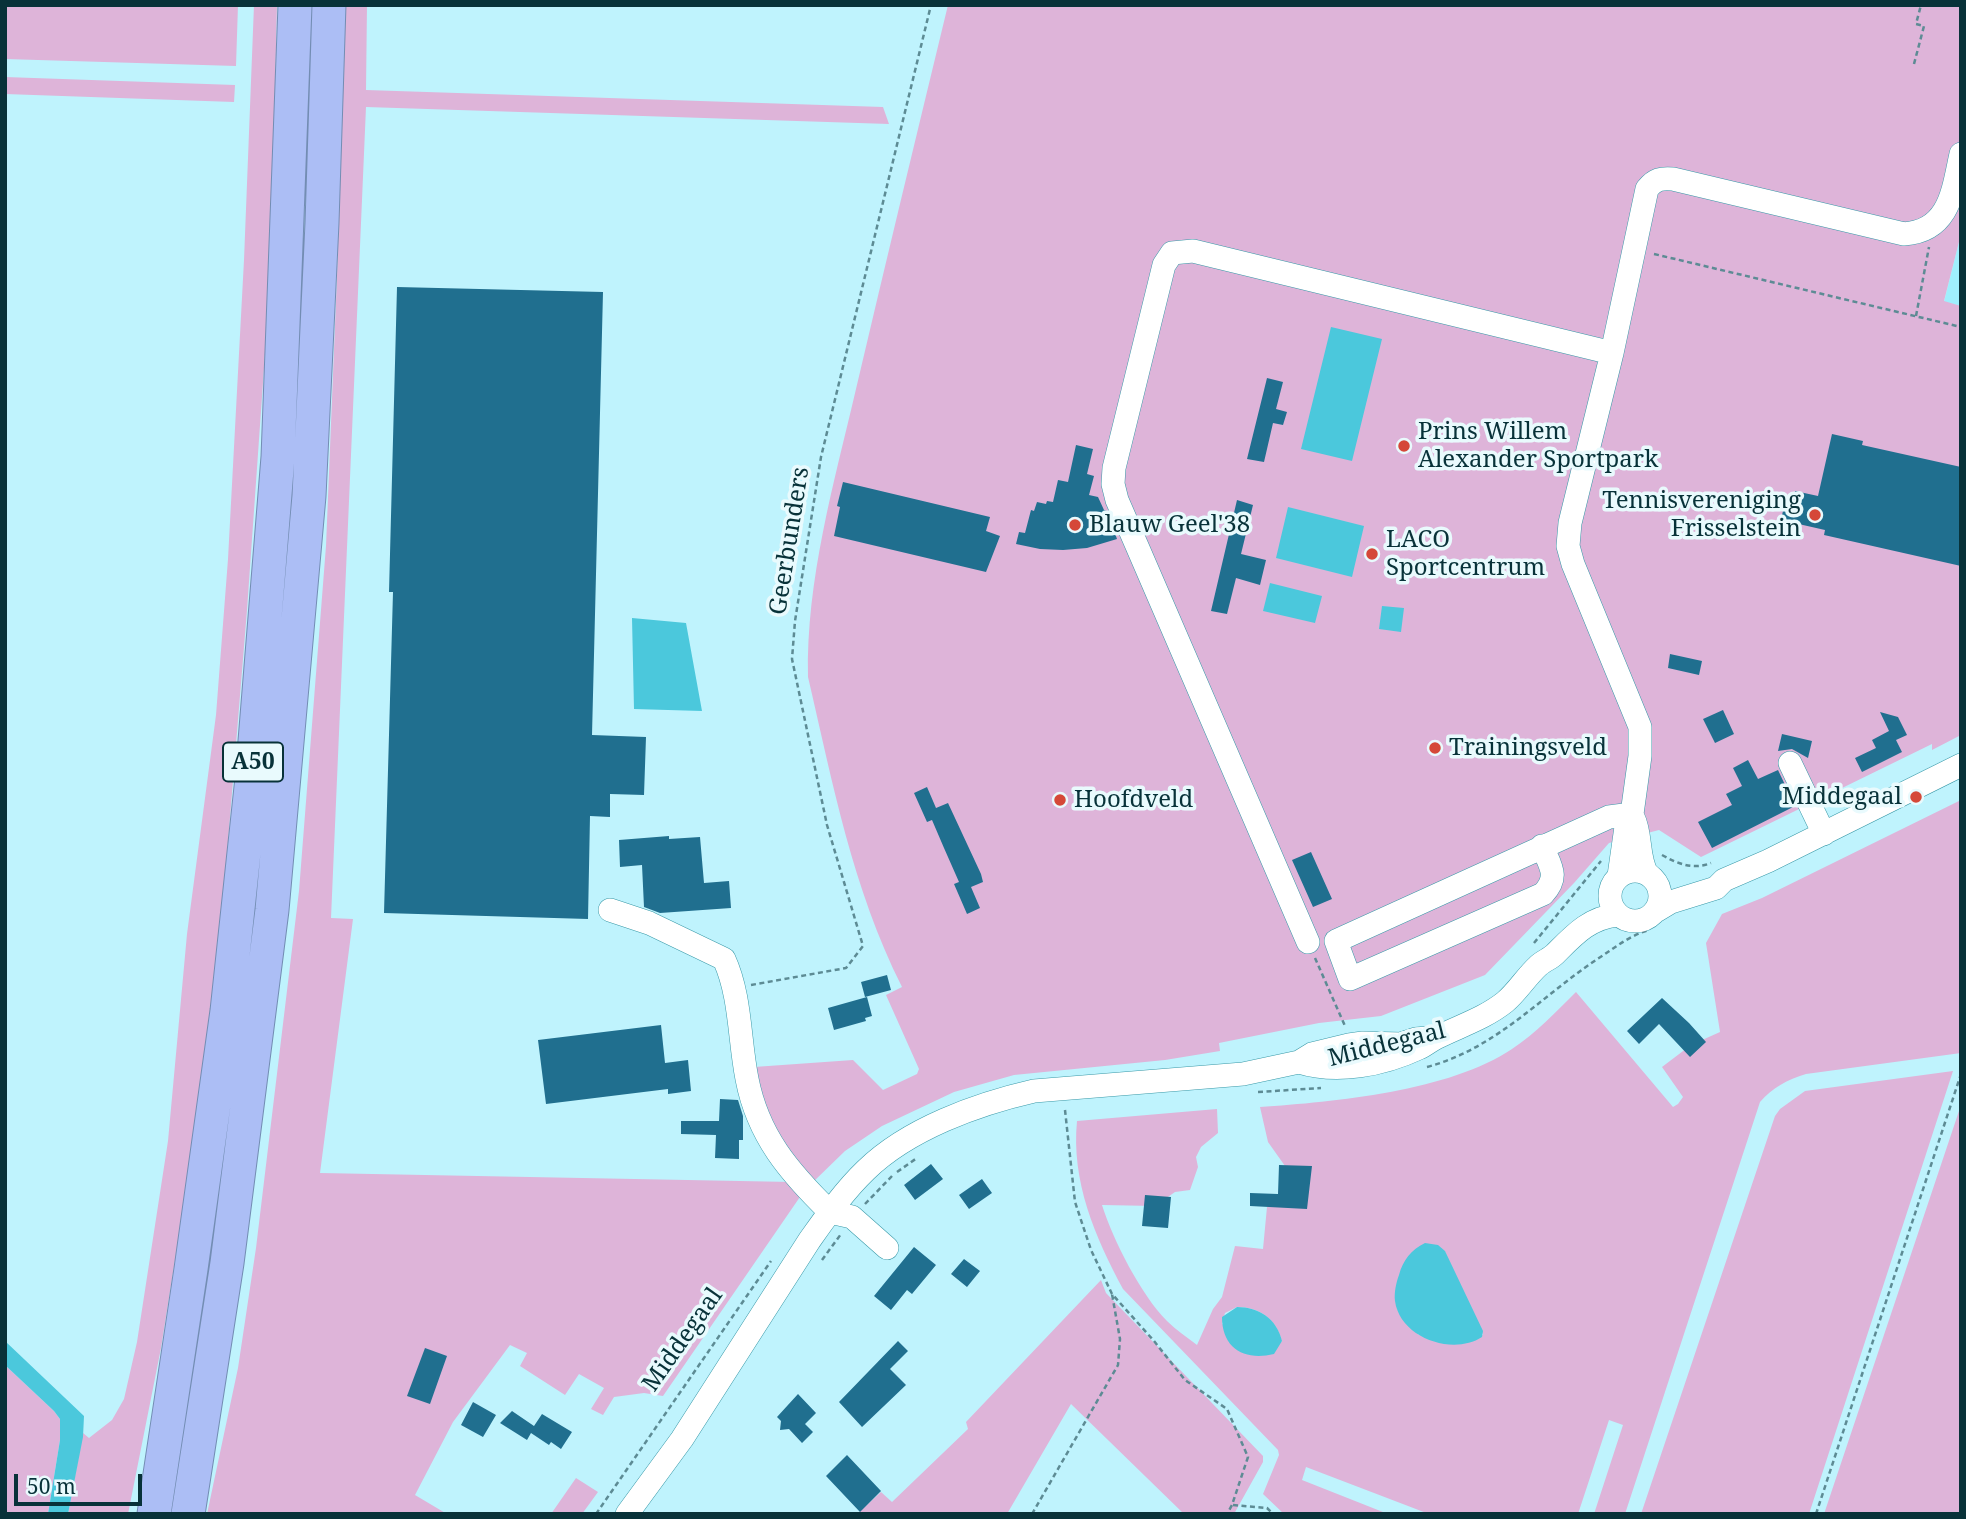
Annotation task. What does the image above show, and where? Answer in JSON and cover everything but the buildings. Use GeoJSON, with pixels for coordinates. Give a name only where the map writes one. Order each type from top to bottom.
{"type":"FeatureCollection","features":[{"type":"Feature","properties":{"kind":"highway","name":"A50"},"geometry":{"type":"LineString","coordinates":[[153,1514],[227,1011],[252,778],[278,457],[295,5]]}},
{"type":"Feature","properties":{"kind":"highway","name":"A50"},"geometry":{"type":"LineString","coordinates":[[188,1514],[227,1263],[272,910],[309,496],[323,223],[329,5]]}},
{"type":"Feature","properties":{"kind":"street"},"geometry":{"type":"LineString","coordinates":[[1961,154],[1945,212],[1933,224],[1917,233],[1904,234],[1662,178],[1653,182],[1647,189],[1612,353],[1570,523],[1568,546],[1573,565],[1640,727],[1640,756],[1632,814],[1626,827],[1610,902],[1617,915],[1628,921],[1654,920],[1671,902],[1716,888],[1724,880],[1769,861],[1961,765]]}},
{"type":"Feature","properties":{"kind":"street"},"geometry":{"type":"LineString","coordinates":[[1308,942],[1142,558],[1113,484],[1114,468],[1164,265],[1172,253],[1193,251],[1612,353]]}},
{"type":"Feature","properties":{"kind":"street"},"geometry":{"type":"LineString","coordinates":[[1790,763],[1824,834]]}},
{"type":"Feature","properties":{"kind":"street"},"geometry":{"type":"LineString","coordinates":[[1542,846],[1553,874],[1552,884],[1544,894],[1350,979],[1336,941],[1542,846],[1609,817],[1632,814]]}},
{"type":"Feature","properties":{"kind":"street"},"geometry":{"type":"LineString","coordinates":[[1632,814],[1638,828],[1641,862],[1660,893],[1654,920]]}},
{"type":"Feature","properties":{"kind":"street"},"geometry":{"type":"LineString","coordinates":[[1615,882],[1633,871],[1652,879],[1724,880]]}},
{"type":"Feature","properties":{"kind":"street","name":"Middegaal"},"geometry":{"type":"LineString","coordinates":[[1540,964],[1546,949],[1561,932],[1615,882]]}},
{"type":"Feature","properties":{"kind":"street"},"geometry":{"type":"LineString","coordinates":[[610,910],[659,928],[723,959],[732,978],[747,1081],[765,1136],[789,1169],[841,1215],[887,1248]]}},
{"type":"Feature","properties":{"kind":"street","name":"Middegaal"},"geometry":{"type":"LineString","coordinates":[[1298,1062],[1312,1066],[1353,1067],[1375,1063],[1419,1048],[1468,1024],[1504,1002],[1568,938],[1594,921],[1617,915]]}},
{"type":"Feature","properties":{"kind":"street","name":"Middegaal"},"geometry":{"type":"LineString","coordinates":[[627,1514],[682,1439],[809,1241],[841,1215],[866,1170],[904,1142],[948,1117],[1001,1098],[1034,1091],[1242,1074],[1298,1062],[1312,1054],[1349,1045],[1401,1044],[1416,1039],[1438,1037]]}},
{"type":"Feature","properties":{"kind":"path","name":"Geerbunders"},"geometry":{"type":"LineString","coordinates":[[734,989],[846,968],[863,946],[827,825],[792,659],[795,621],[821,457],[931,5]]}},
{"type":"Feature","properties":{"kind":"path"},"geometry":{"type":"LineString","coordinates":[[1914,64],[1924,26],[1916,24],[1921,5]]}},
{"type":"Feature","properties":{"kind":"path"},"geometry":{"type":"LineString","coordinates":[[1916,316],[1933,224]]}},
{"type":"Feature","properties":{"kind":"path"},"geometry":{"type":"LineString","coordinates":[[1634,248],[1961,327]]}},
{"type":"Feature","properties":{"kind":"path","name":"Middegaal"},"geometry":{"type":"LineString","coordinates":[[1418,1069],[1472,1050],[1518,1022],[1586,966],[1654,920]]}},
{"type":"Feature","properties":{"kind":"path"},"geometry":{"type":"LineString","coordinates":[[1308,942],[1348,1032],[1349,1045]]}},
{"type":"Feature","properties":{"kind":"path"},"geometry":{"type":"LineString","coordinates":[[1816,1514],[1961,1074]]}},
{"type":"Feature","properties":{"kind":"path","name":"Middegaal"},"geometry":{"type":"LineString","coordinates":[[1302,1090],[1329,1087]]}},
{"type":"Feature","properties":{"kind":"path"},"geometry":{"type":"LineString","coordinates":[[1032,1514],[1118,1365],[1120,1339],[1112,1294],[1091,1250],[1075,1202],[1064,1102]]}},
{"type":"Feature","properties":{"kind":"path"},"geometry":{"type":"LineString","coordinates":[[841,1215],[923,1154]]}},
{"type":"Feature","properties":{"kind":"path","name":"Middegaal"},"geometry":{"type":"LineString","coordinates":[[596,1514],[771,1261]]}},
{"type":"Feature","properties":{"kind":"path"},"geometry":{"type":"LineString","coordinates":[[1112,1294],[1185,1380],[1227,1409],[1248,1457],[1227,1514]]}},
{"type":"Feature","properties":{"kind":"path"},"geometry":{"type":"LineString","coordinates":[[1232,1505],[1267,1508],[1273,1514]]}},
{"type":"Feature","properties":{"kind":"shaded area"},"geometry":{"type":"Polygon","coordinates":[[[5,5],[238,5],[236,66],[5,59],[5,5]]]}},
{"type":"Feature","properties":{"kind":"shaded area"},"geometry":{"type":"Polygon","coordinates":[[[254,5],[277,5],[271,269],[247,610],[210,1021],[161,1348],[128,1514],[68,1514],[83,1433],[89,1438],[112,1420],[124,1399],[137,1342],[168,1141],[187,934],[216,715],[228,559],[254,5]]]}},
{"type":"Feature","properties":{"kind":"shaded area"},"geometry":{"type":"Polygon","coordinates":[[[344,5],[367,5],[366,90],[883,107],[889,124],[366,107],[331,918],[353,919],[320,1173],[792,1182],[802,1194],[663,1396],[644,1393],[614,1397],[603,1415],[591,1409],[604,1388],[579,1374],[565,1395],[520,1366],[527,1353],[510,1345],[453,1422],[415,1495],[447,1514],[207,1514],[238,1368],[256,1248],[299,891],[326,546],[344,5]]]}},
{"type":"Feature","properties":{"kind":"shaded area","name":"Prins Willem Alexander Sportpark"},"geometry":{"type":"Polygon","coordinates":[[[948,5],[1961,5],[1961,234],[1944,301],[1961,306],[1961,735],[1932,750],[1932,744],[1701,857],[1659,830],[1609,843],[1485,975],[1381,1016],[1319,1023],[1219,1043],[1220,1051],[1165,1060],[1014,1075],[954,1092],[882,1126],[845,1151],[810,1185],[772,1134],[754,1067],[853,1060],[883,1090],[917,1074],[919,1069],[886,995],[902,987],[857,873],[808,677],[812,604],[823,532],[948,5]]]}},
{"type":"Feature","properties":{"kind":"shaded area"},"geometry":{"type":"Polygon","coordinates":[[[5,77],[235,85],[234,102],[5,94],[5,77]]]}},
{"type":"Feature","properties":{"kind":"shaded area"},"geometry":{"type":"Polygon","coordinates":[[[1961,234],[1961,306],[1944,302],[1961,234]]]}},
{"type":"Feature","properties":{"kind":"shaded area"},"geometry":{"type":"Polygon","coordinates":[[[1331,327],[1382,339],[1352,461],[1301,449],[1331,327]]]}},
{"type":"Feature","properties":{"kind":"shaded area"},"geometry":{"type":"Polygon","coordinates":[[[1288,507],[1364,526],[1352,577],[1276,558],[1288,507]]]}},
{"type":"Feature","properties":{"kind":"shaded area"},"geometry":{"type":"Polygon","coordinates":[[[1270,583],[1322,596],[1315,623],[1263,611],[1270,583]]]}},
{"type":"Feature","properties":{"kind":"shaded area"},"geometry":{"type":"Polygon","coordinates":[[[1382,606],[1404,608],[1401,632],[1379,629],[1382,606]]]}},
{"type":"Feature","properties":{"kind":"shaded area"},"geometry":{"type":"Polygon","coordinates":[[[632,618],[686,623],[702,711],[634,709],[632,618]]]}},
{"type":"Feature","properties":{"kind":"shaded area"},"geometry":{"type":"Polygon","coordinates":[[[1961,800],[1961,1053],[1806,1074],[1781,1085],[1760,1102],[1625,1514],[1594,1514],[1623,1425],[1609,1420],[1578,1514],[1429,1514],[1306,1467],[1302,1480],[1388,1514],[1284,1514],[1263,1494],[1279,1455],[1278,1450],[1123,1289],[1087,1208],[1078,1165],[1077,1121],[1217,1109],[1218,1133],[1201,1147],[1196,1157],[1198,1167],[1190,1190],[1175,1192],[1155,1206],[1102,1205],[1113,1234],[1147,1297],[1167,1321],[1197,1345],[1213,1309],[1222,1297],[1235,1246],[1263,1249],[1267,1207],[1278,1206],[1278,1191],[1285,1189],[1285,1166],[1268,1142],[1260,1107],[1356,1098],[1457,1075],[1512,1049],[1538,1029],[1576,992],[1673,1107],[1683,1097],[1662,1067],[1691,1045],[1720,1032],[1706,943],[1722,914],[1762,898],[1961,800]],[[1437,1245],[1397,1309],[1406,1323],[1419,1335],[1483,1335],[1445,1252],[1437,1245]],[[1237,1307],[1225,1313],[1222,1324],[1282,1342],[1276,1327],[1266,1316],[1253,1309],[1237,1307]]]}},
{"type":"Feature","properties":{"kind":"shaded area"},"geometry":{"type":"Polygon","coordinates":[[[1953,1071],[1809,1514],[1641,1514],[1775,1116],[1780,1109],[1805,1091],[1953,1071]]]}},
{"type":"Feature","properties":{"kind":"shaded area"},"geometry":{"type":"Polygon","coordinates":[[[1961,1105],[1961,1514],[1824,1514],[1961,1105]]]}},
{"type":"Feature","properties":{"kind":"shaded area"},"geometry":{"type":"Polygon","coordinates":[[[1425,1243],[1438,1245],[1445,1251],[1483,1331],[1482,1337],[1457,1345],[1443,1344],[1417,1334],[1399,1314],[1395,1295],[1401,1270],[1412,1252],[1425,1243]]]}},
{"type":"Feature","properties":{"kind":"shaded area"},"geometry":{"type":"Polygon","coordinates":[[[1101,1280],[1106,1293],[1263,1456],[1263,1462],[1234,1514],[1184,1514],[1071,1404],[1007,1514],[857,1514],[881,1492],[892,1502],[968,1429],[966,1422],[1101,1280]]]}},
{"type":"Feature","properties":{"kind":"shaded area"},"geometry":{"type":"Polygon","coordinates":[[[1237,1307],[1260,1312],[1276,1326],[1282,1341],[1274,1354],[1254,1356],[1231,1345],[1223,1328],[1222,1317],[1237,1307]]]}},
{"type":"Feature","properties":{"kind":"shaded area"},"geometry":{"type":"Polygon","coordinates":[[[5,1341],[84,1416],[83,1437],[68,1514],[48,1514],[60,1440],[60,1419],[5,1365],[5,1341]]]}},
{"type":"Feature","properties":{"kind":"shaded area"},"geometry":{"type":"Polygon","coordinates":[[[5,1365],[60,1419],[60,1440],[48,1514],[5,1514],[5,1365]]]}},
{"type":"Feature","properties":{"kind":"shaded area"},"geometry":{"type":"Polygon","coordinates":[[[576,1478],[598,1492],[582,1514],[551,1514],[576,1478]]]}},
{"type":"Feature","properties":{"kind":"place","name":"Prins Willem Alexander Sportpark"},"geometry":{"type":"Point","coordinates":[1404,446]}},
{"type":"Feature","properties":{"kind":"place","name":"Tennisvereniging Frisselstein"},"geometry":{"type":"Point","coordinates":[1815,515]}},
{"type":"Feature","properties":{"kind":"place","name":"Blauw Geel'38"},"geometry":{"type":"Point","coordinates":[1075,525]}},
{"type":"Feature","properties":{"kind":"place","name":"LACO Sportcentrum"},"geometry":{"type":"Point","coordinates":[1372,554]}},
{"type":"Feature","properties":{"kind":"place","name":"Trainingsveld"},"geometry":{"type":"Point","coordinates":[1435,748]}},
{"type":"Feature","properties":{"kind":"place","name":"Middegaal"},"geometry":{"type":"Point","coordinates":[1916,797]}},
{"type":"Feature","properties":{"kind":"place","name":"Hoofdveld"},"geometry":{"type":"Point","coordinates":[1060,800]}}]}
